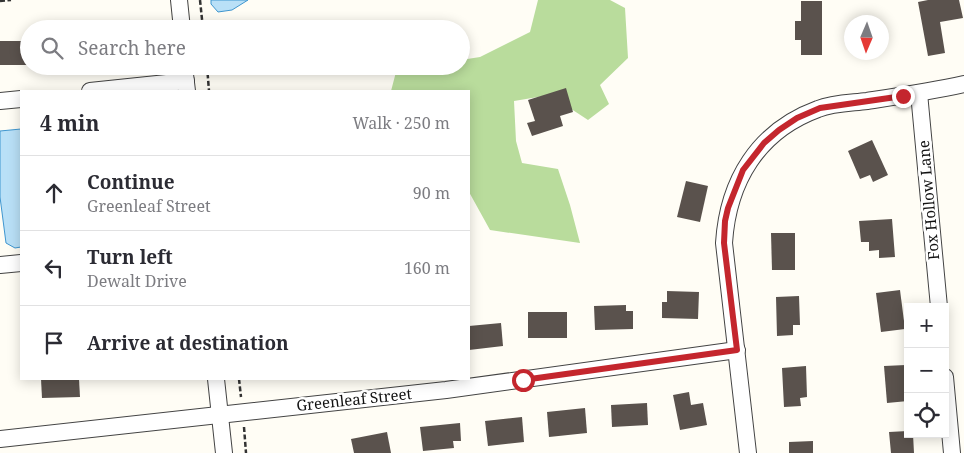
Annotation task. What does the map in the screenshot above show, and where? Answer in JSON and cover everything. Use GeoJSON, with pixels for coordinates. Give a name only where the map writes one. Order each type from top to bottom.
{"type":"FeatureCollection","features":[{"type":"Feature","properties":{"kind":"street"},"geometry":{"type":"LineString","coordinates":[[179,0],[181,20]]}},
{"type":"Feature","properties":{"kind":"street"},"geometry":{"type":"LineString","coordinates":[[98,90],[186,79]]}},
{"type":"Feature","properties":{"kind":"street"},"geometry":{"type":"LineString","coordinates":[[748,453],[724,243],[725,221],[728,208],[743,170],[764,143],[779,130],[797,118],[820,108],[964,84]]}},
{"type":"Feature","properties":{"kind":"street","name":"Fox Hollow Lane"},"geometry":{"type":"LineString","coordinates":[[919,93],[939,303]]}},
{"type":"Feature","properties":{"kind":"street"},"geometry":{"type":"LineString","coordinates":[[0,101],[20,99]]}},
{"type":"Feature","properties":{"kind":"street"},"geometry":{"type":"LineString","coordinates":[[0,265],[20,263]]}},
{"type":"Feature","properties":{"kind":"street","name":"Greenleaf Street"},"geometry":{"type":"LineString","coordinates":[[0,439],[446,390],[737,350]]}},
{"type":"Feature","properties":{"kind":"street"},"geometry":{"type":"LineString","coordinates":[[216,380],[224,453]]}},
{"type":"Feature","properties":{"kind":"street"},"geometry":{"type":"LineString","coordinates":[[946,393],[952,453]]}},
{"type":"Feature","properties":{"kind":"path"},"geometry":{"type":"LineString","coordinates":[[0,1],[11,0]]}},
{"type":"Feature","properties":{"kind":"path"},"geometry":{"type":"LineString","coordinates":[[200,0],[202,20]]}},
{"type":"Feature","properties":{"kind":"path"},"geometry":{"type":"LineString","coordinates":[[208,75],[209,90]]}},
{"type":"Feature","properties":{"kind":"path"},"geometry":{"type":"LineString","coordinates":[[239,380],[240,394]]}},
{"type":"Feature","properties":{"kind":"path"},"geometry":{"type":"LineString","coordinates":[[244,432],[246,453]]}},
{"type":"Feature","properties":{"kind":"green space"},"geometry":{"type":"Polygon","coordinates":[[[538,0],[610,0],[625,8],[628,58],[600,85],[609,104],[588,120],[550,95],[514,101],[516,141],[522,163],[558,169],[580,243],[490,230],[470,194],[470,90],[391,90],[395,75],[470,75],[470,59],[480,57],[530,32],[538,0]]]}},
{"type":"Feature","properties":{"kind":"water"},"geometry":{"type":"Polygon","coordinates":[[[211,0],[248,0],[232,10],[218,12],[211,4],[211,0]]]}},
{"type":"Feature","properties":{"kind":"water"},"geometry":{"type":"Polygon","coordinates":[[[20,129],[20,247],[15,248],[6,243],[0,197],[0,131],[20,129]]]}},
{"type":"Feature","properties":{"kind":"building"},"geometry":{"type":"Polygon","coordinates":[[[928,0],[959,0],[963,18],[940,22],[945,53],[928,56],[918,2],[928,0]]]}},
{"type":"Feature","properties":{"kind":"building"},"geometry":{"type":"Polygon","coordinates":[[[801,1],[822,1],[822,55],[801,55],[801,40],[795,40],[795,21],[801,21],[801,1]]]}},
{"type":"Feature","properties":{"kind":"building"},"geometry":{"type":"Polygon","coordinates":[[[0,41],[20,41],[20,65],[0,65],[0,41]]]}},
{"type":"Feature","properties":{"kind":"building"},"geometry":{"type":"Polygon","coordinates":[[[566,88],[573,112],[560,116],[563,126],[532,136],[527,123],[535,121],[528,100],[566,88]]]}},
{"type":"Feature","properties":{"kind":"building"},"geometry":{"type":"Polygon","coordinates":[[[872,140],[888,175],[873,182],[870,175],[860,179],[848,151],[872,140]]]}},
{"type":"Feature","properties":{"kind":"building"},"geometry":{"type":"Polygon","coordinates":[[[686,181],[708,186],[700,222],[677,217],[686,181]]]}},
{"type":"Feature","properties":{"kind":"building"},"geometry":{"type":"Polygon","coordinates":[[[892,219],[895,257],[879,258],[879,250],[869,251],[869,242],[861,242],[859,221],[892,219]]]}},
{"type":"Feature","properties":{"kind":"building"},"geometry":{"type":"Polygon","coordinates":[[[771,233],[795,233],[795,270],[772,270],[771,233]]]}},
{"type":"Feature","properties":{"kind":"building"},"geometry":{"type":"Polygon","coordinates":[[[900,290],[904,329],[881,332],[876,293],[900,290]]]}},
{"type":"Feature","properties":{"kind":"building"},"geometry":{"type":"Polygon","coordinates":[[[667,291],[699,292],[698,319],[662,318],[662,302],[667,302],[667,291]]]}},
{"type":"Feature","properties":{"kind":"building"},"geometry":{"type":"Polygon","coordinates":[[[799,296],[800,325],[793,325],[793,335],[777,336],[776,297],[799,296]]]}},
{"type":"Feature","properties":{"kind":"building"},"geometry":{"type":"Polygon","coordinates":[[[626,305],[626,311],[633,311],[633,329],[595,330],[594,306],[626,305]]]}},
{"type":"Feature","properties":{"kind":"building"},"geometry":{"type":"Polygon","coordinates":[[[528,312],[567,312],[567,338],[528,338],[528,312]]]}},
{"type":"Feature","properties":{"kind":"building"},"geometry":{"type":"Polygon","coordinates":[[[501,323],[503,346],[470,350],[470,326],[501,323]]]}},
{"type":"Feature","properties":{"kind":"building"},"geometry":{"type":"Polygon","coordinates":[[[904,365],[904,401],[887,403],[884,366],[904,365]]]}},
{"type":"Feature","properties":{"kind":"building"},"geometry":{"type":"Polygon","coordinates":[[[806,366],[807,397],[800,398],[801,406],[784,407],[782,368],[806,366]]]}},
{"type":"Feature","properties":{"kind":"building"},"geometry":{"type":"Polygon","coordinates":[[[41,380],[79,380],[80,397],[42,398],[41,380]]]}},
{"type":"Feature","properties":{"kind":"building"},"geometry":{"type":"Polygon","coordinates":[[[689,392],[691,405],[703,403],[707,425],[680,430],[673,395],[689,392]]]}},
{"type":"Feature","properties":{"kind":"building"},"geometry":{"type":"Polygon","coordinates":[[[647,403],[648,425],[612,427],[611,405],[647,403]]]}},
{"type":"Feature","properties":{"kind":"building"},"geometry":{"type":"Polygon","coordinates":[[[585,408],[587,433],[549,437],[547,412],[585,408]]]}},
{"type":"Feature","properties":{"kind":"building"},"geometry":{"type":"Polygon","coordinates":[[[522,417],[524,442],[488,446],[485,421],[522,417]]]}},
{"type":"Feature","properties":{"kind":"building"},"geometry":{"type":"Polygon","coordinates":[[[460,423],[461,441],[453,441],[454,448],[423,451],[420,427],[460,423]]]}},
{"type":"Feature","properties":{"kind":"building"},"geometry":{"type":"Polygon","coordinates":[[[904,431],[904,438],[913,438],[914,453],[891,453],[889,432],[904,431]]]}},
{"type":"Feature","properties":{"kind":"building"},"geometry":{"type":"Polygon","coordinates":[[[387,432],[391,453],[354,453],[351,439],[387,432]]]}},
{"type":"Feature","properties":{"kind":"building"},"geometry":{"type":"Polygon","coordinates":[[[813,441],[813,453],[789,453],[789,442],[813,441]]]}},
{"type":"Feature","properties":{"kind":"route"},"geometry":{"type":"LineString","coordinates":[[523,380],[737,350],[724,243],[725,221],[728,208],[743,170],[764,143],[797,118],[820,108],[903,96]]}}]}
